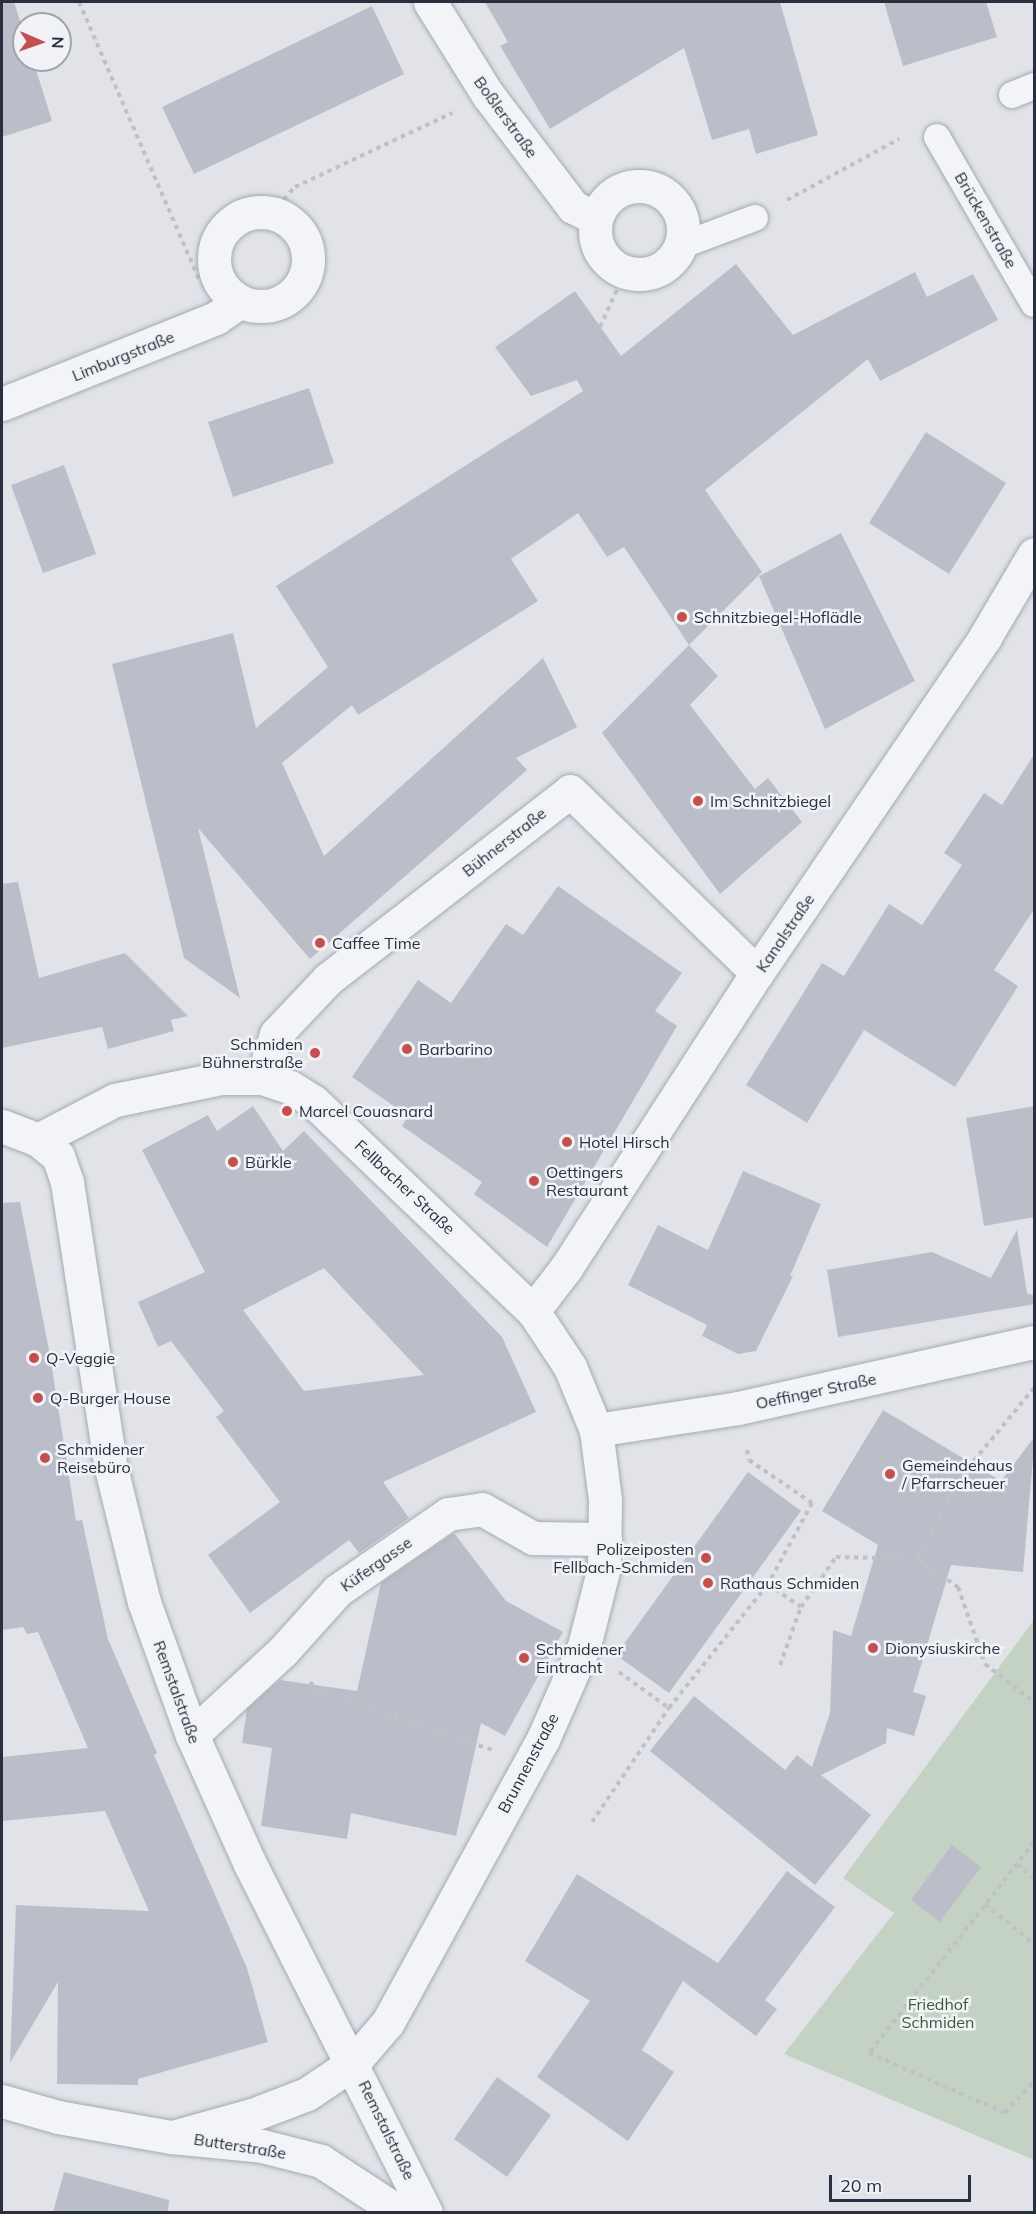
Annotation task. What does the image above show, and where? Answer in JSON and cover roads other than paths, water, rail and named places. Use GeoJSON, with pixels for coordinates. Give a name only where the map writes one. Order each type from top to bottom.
{"type":"FeatureCollection","features":[{"type":"Feature","properties":{"kind":"street","name":"Boßlerstraße"},"geometry":{"type":"LineString","coordinates":[[430,2],[488,95],[573,207],[596,218]]}},
{"type":"Feature","properties":{"kind":"street"},"geometry":{"type":"LineString","coordinates":[[635,186],[654,188],[665,194],[678,211],[683,232],[680,246],[674,257],[655,271],[625,272],[603,256],[594,231],[600,207],[617,191],[635,186]]}},
{"type":"Feature","properties":{"kind":"street","name":"Limburgstraße"},"geometry":{"type":"LineString","coordinates":[[2,404],[228,310],[270,306],[285,300],[302,282],[308,258],[301,234],[272,213],[238,218],[226,228],[215,249],[218,278],[228,293],[228,310]]}},
{"type":"Feature","properties":{"kind":"street","name":"Kanalstraße"},"geometry":{"type":"LineString","coordinates":[[533,1311],[566,1268],[757,973],[985,637],[1035,554]]}},
{"type":"Feature","properties":{"kind":"street","name":"Bühnerstraße"},"geometry":{"type":"LineString","coordinates":[[262,1078],[276,1034],[328,979],[570,791],[757,973]]}},
{"type":"Feature","properties":{"kind":"street","name":"Fellbacher Straße"},"geometry":{"type":"LineString","coordinates":[[38,1140],[116,1100],[221,1078],[262,1078],[290,1087],[314,1102],[533,1311],[570,1367],[596,1431]]}},
{"type":"Feature","properties":{"kind":"street"},"geometry":{"type":"LineString","coordinates":[[2,1126],[38,1140]]}},
{"type":"Feature","properties":{"kind":"street","name":"Remstalstraße"},"geometry":{"type":"LineString","coordinates":[[38,1140],[58,1156],[67,1182],[111,1468],[144,1602],[192,1736],[250,1864],[353,2063],[426,2212]]}},
{"type":"Feature","properties":{"kind":"street","name":"Oeffinger Straße"},"geometry":{"type":"LineString","coordinates":[[596,1431],[738,1408],[1035,1342]]}},
{"type":"Feature","properties":{"kind":"street","name":"Brunnenstraße"},"geometry":{"type":"LineString","coordinates":[[353,2063],[388,2022],[525,1771],[584,1646],[604,1567],[605,1499],[596,1431]]}},
{"type":"Feature","properties":{"kind":"street","name":"Küfergasse"},"geometry":{"type":"LineString","coordinates":[[192,1736],[283,1651],[338,1590],[448,1514],[482,1509],[533,1538],[605,1539]]}},
{"type":"Feature","properties":{"kind":"street","name":"Butterstraße"},"geometry":{"type":"LineString","coordinates":[[172,2137],[252,2115],[307,2094],[353,2063]]}},
{"type":"Feature","properties":{"kind":"street","name":"Butterstraße"},"geometry":{"type":"LineString","coordinates":[[2,2101],[58,2117],[172,2137],[262,2146],[321,2161],[399,2212]]}},
{"type":"Feature","properties":{"kind":"lane","name":"Brückenstraße"},"geometry":{"type":"LineString","coordinates":[[937,137],[1035,304]]}},
{"type":"Feature","properties":{"kind":"lane"},"geometry":{"type":"LineString","coordinates":[[680,246],[755,218]]}},
{"type":"Feature","properties":{"kind":"place","name":"Schnitzbiegel-Hoflädle"},"geometry":{"type":"Point","coordinates":[682,617]}},
{"type":"Feature","properties":{"kind":"place","name":"Im Schnitzbiegel"},"geometry":{"type":"Point","coordinates":[698,801]}},
{"type":"Feature","properties":{"kind":"place","name":"Caffee Time"},"geometry":{"type":"Point","coordinates":[320,943]}},
{"type":"Feature","properties":{"kind":"place","name":"Barbarino"},"geometry":{"type":"Point","coordinates":[407,1049]}},
{"type":"Feature","properties":{"kind":"place","name":"Schmiden Bühnerstraße"},"geometry":{"type":"Point","coordinates":[315,1053]}},
{"type":"Feature","properties":{"kind":"place","name":"Marcel Couasnard"},"geometry":{"type":"Point","coordinates":[287,1111]}},
{"type":"Feature","properties":{"kind":"place","name":"Hotel Hirsch"},"geometry":{"type":"Point","coordinates":[567,1142]}},
{"type":"Feature","properties":{"kind":"place","name":"Bürkle"},"geometry":{"type":"Point","coordinates":[233,1162]}},
{"type":"Feature","properties":{"kind":"place","name":"Oettingers Restaurant"},"geometry":{"type":"Point","coordinates":[534,1181]}},
{"type":"Feature","properties":{"kind":"place","name":"Q-Veggie"},"geometry":{"type":"Point","coordinates":[34,1358]}},
{"type":"Feature","properties":{"kind":"place","name":"Q-Burger House"},"geometry":{"type":"Point","coordinates":[38,1398]}},
{"type":"Feature","properties":{"kind":"place","name":"Schmidener Reisebüro"},"geometry":{"type":"Point","coordinates":[45,1458]}},
{"type":"Feature","properties":{"kind":"place","name":"Gemeindehaus / Pfarrscheuer"},"geometry":{"type":"Point","coordinates":[890,1474]}},
{"type":"Feature","properties":{"kind":"place","name":"Polizeiposten Fellbach-Schmiden"},"geometry":{"type":"Point","coordinates":[706,1558]}},
{"type":"Feature","properties":{"kind":"place","name":"Rathaus Schmiden"},"geometry":{"type":"Point","coordinates":[708,1583]}},
{"type":"Feature","properties":{"kind":"place","name":"Dionysiuskirche"},"geometry":{"type":"Point","coordinates":[873,1648]}},
{"type":"Feature","properties":{"kind":"place","name":"Schmidener Eintracht"},"geometry":{"type":"Point","coordinates":[524,1658]}},
{"type":"Feature","properties":{"kind":"park label","name":"Friedhof Schmiden"},"geometry":{"type":"Point","coordinates":[938,2013]}}]}
